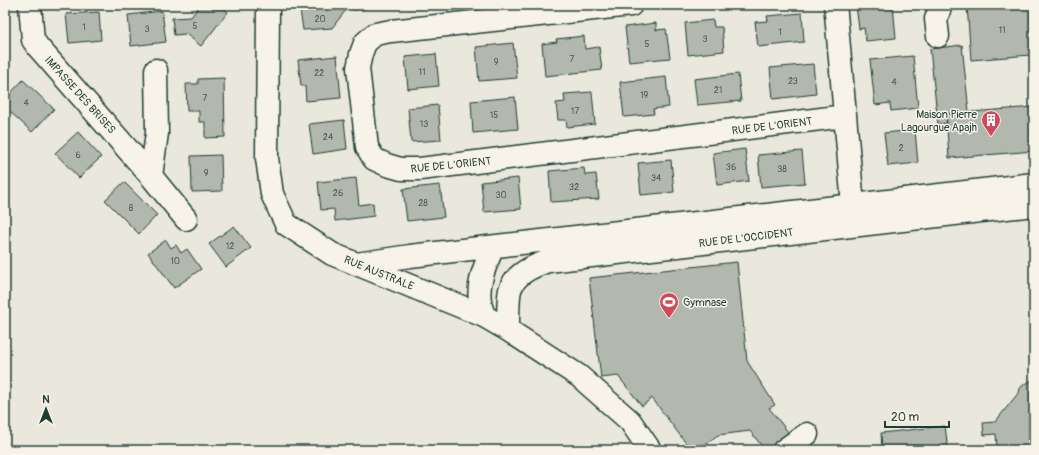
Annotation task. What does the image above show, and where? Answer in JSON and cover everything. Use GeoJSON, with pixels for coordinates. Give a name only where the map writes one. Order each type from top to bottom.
{"type":"FeatureCollection","features":[{"type":"Feature","properties":{"kind":"street","name":"IMPASSE DES BRISES"},"geometry":{"type":"LineString","coordinates":[[30,5],[33,40],[38,47],[151,176],[186,219]]}},
{"type":"Feature","properties":{"kind":"street","name":"RUE AUSTRALE"},"geometry":{"type":"LineString","coordinates":[[268,5],[267,158],[272,194],[286,224],[332,254],[484,316],[508,330],[579,376],[630,421],[650,450]]}},
{"type":"Feature","properties":{"kind":"street","name":"RUE DE L'ORIENT"},"geometry":{"type":"LineString","coordinates":[[631,5],[375,34],[365,43],[358,68],[367,147],[374,159],[386,166],[400,169],[420,169],[845,116]]}},
{"type":"Feature","properties":{"kind":"street"},"geometry":{"type":"LineString","coordinates":[[835,5],[852,205]]}},
{"type":"Feature","properties":{"kind":"street"},"geometry":{"type":"LineString","coordinates":[[938,36],[936,19],[941,5]]}},
{"type":"Feature","properties":{"kind":"street"},"geometry":{"type":"LineString","coordinates":[[151,176],[157,133],[156,70]]}},
{"type":"Feature","properties":{"kind":"street","name":"RUE DE L'OCCIDENT"},"geometry":{"type":"LineString","coordinates":[[356,264],[1034,184]]}},
{"type":"Feature","properties":{"kind":"street","name":"RUE DE L'OCCIDENT"},"geometry":{"type":"LineString","coordinates":[[508,330],[510,290],[517,278],[531,267],[548,261],[1034,205]]}},
{"type":"Feature","properties":{"kind":"street"},"geometry":{"type":"LineString","coordinates":[[484,316],[480,301],[480,285],[493,247]]}},
{"type":"Feature","properties":{"kind":"street"},"geometry":{"type":"LineString","coordinates":[[784,450],[807,434]]}},
{"type":"Feature","properties":{"kind":"building"},"geometry":{"type":"Polygon","coordinates":[[[200,5],[219,5],[228,12],[201,46],[186,34],[174,35],[172,18],[191,17],[200,5]]]}},
{"type":"Feature","properties":{"kind":"building"},"geometry":{"type":"Polygon","coordinates":[[[319,5],[370,5],[370,8],[353,10],[349,6],[332,28],[303,30],[300,10],[316,8],[319,5]]]}},
{"type":"Feature","properties":{"kind":"building"},"geometry":{"type":"Polygon","coordinates":[[[856,5],[893,5],[896,38],[866,41],[864,28],[859,29],[856,5]]]}},
{"type":"Feature","properties":{"kind":"building"},"geometry":{"type":"Polygon","coordinates":[[[967,5],[1034,5],[1034,98],[1030,55],[971,60],[967,5]]]}},
{"type":"Feature","properties":{"kind":"building"},"geometry":{"type":"Polygon","coordinates":[[[162,11],[166,42],[131,46],[128,15],[162,11]]]}},
{"type":"Feature","properties":{"kind":"building"},"geometry":{"type":"Polygon","coordinates":[[[99,12],[101,40],[69,43],[66,14],[99,12]]]}},
{"type":"Feature","properties":{"kind":"building"},"geometry":{"type":"Polygon","coordinates":[[[802,13],[804,42],[758,47],[755,22],[768,21],[767,16],[802,13]]]}},
{"type":"Feature","properties":{"kind":"building"},"geometry":{"type":"Polygon","coordinates":[[[713,20],[714,27],[722,27],[724,51],[688,55],[685,23],[713,20]]]}},
{"type":"Feature","properties":{"kind":"building"},"geometry":{"type":"Polygon","coordinates":[[[656,23],[656,30],[666,29],[670,58],[629,62],[625,27],[656,23]]]}},
{"type":"Feature","properties":{"kind":"building"},"geometry":{"type":"Polygon","coordinates":[[[584,36],[585,49],[599,47],[602,70],[545,76],[542,44],[557,42],[556,39],[584,36]]]}},
{"type":"Feature","properties":{"kind":"building"},"geometry":{"type":"Polygon","coordinates":[[[513,43],[517,78],[479,81],[476,47],[513,43]]]}},
{"type":"Feature","properties":{"kind":"building"},"geometry":{"type":"Polygon","coordinates":[[[962,45],[969,112],[946,114],[947,123],[938,124],[930,49],[962,45]]]}},
{"type":"Feature","properties":{"kind":"building"},"geometry":{"type":"Polygon","coordinates":[[[436,54],[439,86],[408,89],[405,57],[436,54]]]}},
{"type":"Feature","properties":{"kind":"building"},"geometry":{"type":"Polygon","coordinates":[[[337,56],[341,98],[306,101],[305,86],[301,86],[298,60],[337,56]]]}},
{"type":"Feature","properties":{"kind":"building"},"geometry":{"type":"Polygon","coordinates":[[[913,56],[918,108],[891,111],[890,103],[875,105],[870,60],[913,56]]]}},
{"type":"Feature","properties":{"kind":"building"},"geometry":{"type":"Polygon","coordinates":[[[813,64],[816,94],[773,99],[770,68],[813,64]]]}},
{"type":"Feature","properties":{"kind":"building"},"geometry":{"type":"Polygon","coordinates":[[[738,74],[741,101],[697,105],[694,79],[738,74]]]}},
{"type":"Feature","properties":{"kind":"building"},"geometry":{"type":"Polygon","coordinates":[[[666,77],[669,107],[653,109],[654,114],[624,117],[620,82],[666,77]]]}},
{"type":"Feature","properties":{"kind":"building"},"geometry":{"type":"Polygon","coordinates":[[[224,78],[225,137],[205,138],[205,122],[199,122],[199,111],[187,111],[186,84],[198,84],[198,79],[224,78]]]}},
{"type":"Feature","properties":{"kind":"building"},"geometry":{"type":"Polygon","coordinates":[[[23,80],[54,109],[32,132],[5,107],[5,99],[23,80]]]}},
{"type":"Feature","properties":{"kind":"building"},"geometry":{"type":"Polygon","coordinates":[[[592,92],[595,124],[567,127],[566,120],[558,120],[556,103],[565,102],[564,94],[592,92]]]}},
{"type":"Feature","properties":{"kind":"building"},"geometry":{"type":"Polygon","coordinates":[[[515,97],[518,129],[473,133],[471,101],[515,97]]]}},
{"type":"Feature","properties":{"kind":"building"},"geometry":{"type":"Polygon","coordinates":[[[438,105],[441,140],[411,142],[408,108],[438,105]]]}},
{"type":"Feature","properties":{"kind":"building","name":"Maison Pierre Lagourgue Apajh"},"geometry":{"type":"Polygon","coordinates":[[[1034,107],[1034,151],[949,158],[946,114],[1034,107]]]}},
{"type":"Feature","properties":{"kind":"building"},"geometry":{"type":"Polygon","coordinates":[[[344,120],[347,149],[313,154],[309,124],[344,120]]]}},
{"type":"Feature","properties":{"kind":"building"},"geometry":{"type":"Polygon","coordinates":[[[915,130],[918,163],[888,166],[884,133],[915,130]]]}},
{"type":"Feature","properties":{"kind":"building"},"geometry":{"type":"Polygon","coordinates":[[[78,132],[101,157],[79,178],[55,153],[78,132]]]}},
{"type":"Feature","properties":{"kind":"building"},"geometry":{"type":"Polygon","coordinates":[[[745,149],[749,181],[717,185],[713,153],[745,149]]]}},
{"type":"Feature","properties":{"kind":"building"},"geometry":{"type":"Polygon","coordinates":[[[802,151],[805,183],[761,187],[758,155],[802,151]]]}},
{"type":"Feature","properties":{"kind":"building"},"geometry":{"type":"Polygon","coordinates":[[[221,155],[222,191],[192,192],[191,156],[221,155]]]}},
{"type":"Feature","properties":{"kind":"building"},"geometry":{"type":"Polygon","coordinates":[[[671,160],[674,192],[641,195],[638,163],[671,160]]]}},
{"type":"Feature","properties":{"kind":"building"},"geometry":{"type":"Polygon","coordinates":[[[584,168],[585,175],[596,174],[599,199],[551,202],[549,171],[584,168]]]}},
{"type":"Feature","properties":{"kind":"building"},"geometry":{"type":"Polygon","coordinates":[[[356,178],[359,205],[373,203],[374,216],[335,221],[334,209],[321,210],[318,182],[356,178]]]}},
{"type":"Feature","properties":{"kind":"building"},"geometry":{"type":"Polygon","coordinates":[[[518,178],[521,209],[484,212],[481,182],[518,178]]]}},
{"type":"Feature","properties":{"kind":"building"},"geometry":{"type":"Polygon","coordinates":[[[124,182],[157,215],[139,234],[105,200],[124,182]]]}},
{"type":"Feature","properties":{"kind":"building"},"geometry":{"type":"Polygon","coordinates":[[[440,185],[444,217],[407,221],[403,189],[440,185]]]}},
{"type":"Feature","properties":{"kind":"building"},"geometry":{"type":"Polygon","coordinates":[[[234,226],[251,248],[226,267],[209,244],[234,226]]]}},
{"type":"Feature","properties":{"kind":"building"},"geometry":{"type":"Polygon","coordinates":[[[166,240],[171,248],[176,245],[181,253],[187,249],[201,269],[174,288],[148,253],[166,240]]]}},
{"type":"Feature","properties":{"kind":"building","name":"Gymnase"},"geometry":{"type":"Polygon","coordinates":[[[737,262],[747,361],[775,405],[769,408],[792,437],[774,450],[765,450],[750,431],[718,435],[697,450],[691,450],[652,398],[642,406],[618,376],[601,378],[589,278],[737,262]]]}},
{"type":"Feature","properties":{"kind":"building"},"geometry":{"type":"Polygon","coordinates":[[[1034,379],[1034,450],[997,450],[996,434],[984,435],[983,423],[995,422],[1020,391],[1019,390],[1023,385],[1034,379]]]}},
{"type":"Feature","properties":{"kind":"building"},"geometry":{"type":"Polygon","coordinates":[[[945,426],[948,450],[882,450],[881,433],[945,426]]]}},
{"type":"Feature","properties":{"kind":"waterway"},"geometry":{"type":"LineString","coordinates":[[5,445],[12,450]]}},
{"type":"Feature","properties":{"kind":"place","name":"Maison Pierre Lagourgue Apajh"},"geometry":{"type":"Point","coordinates":[991,137]}},
{"type":"Feature","properties":{"kind":"place","name":"Gymnase"},"geometry":{"type":"Point","coordinates":[669,319]}}]}
